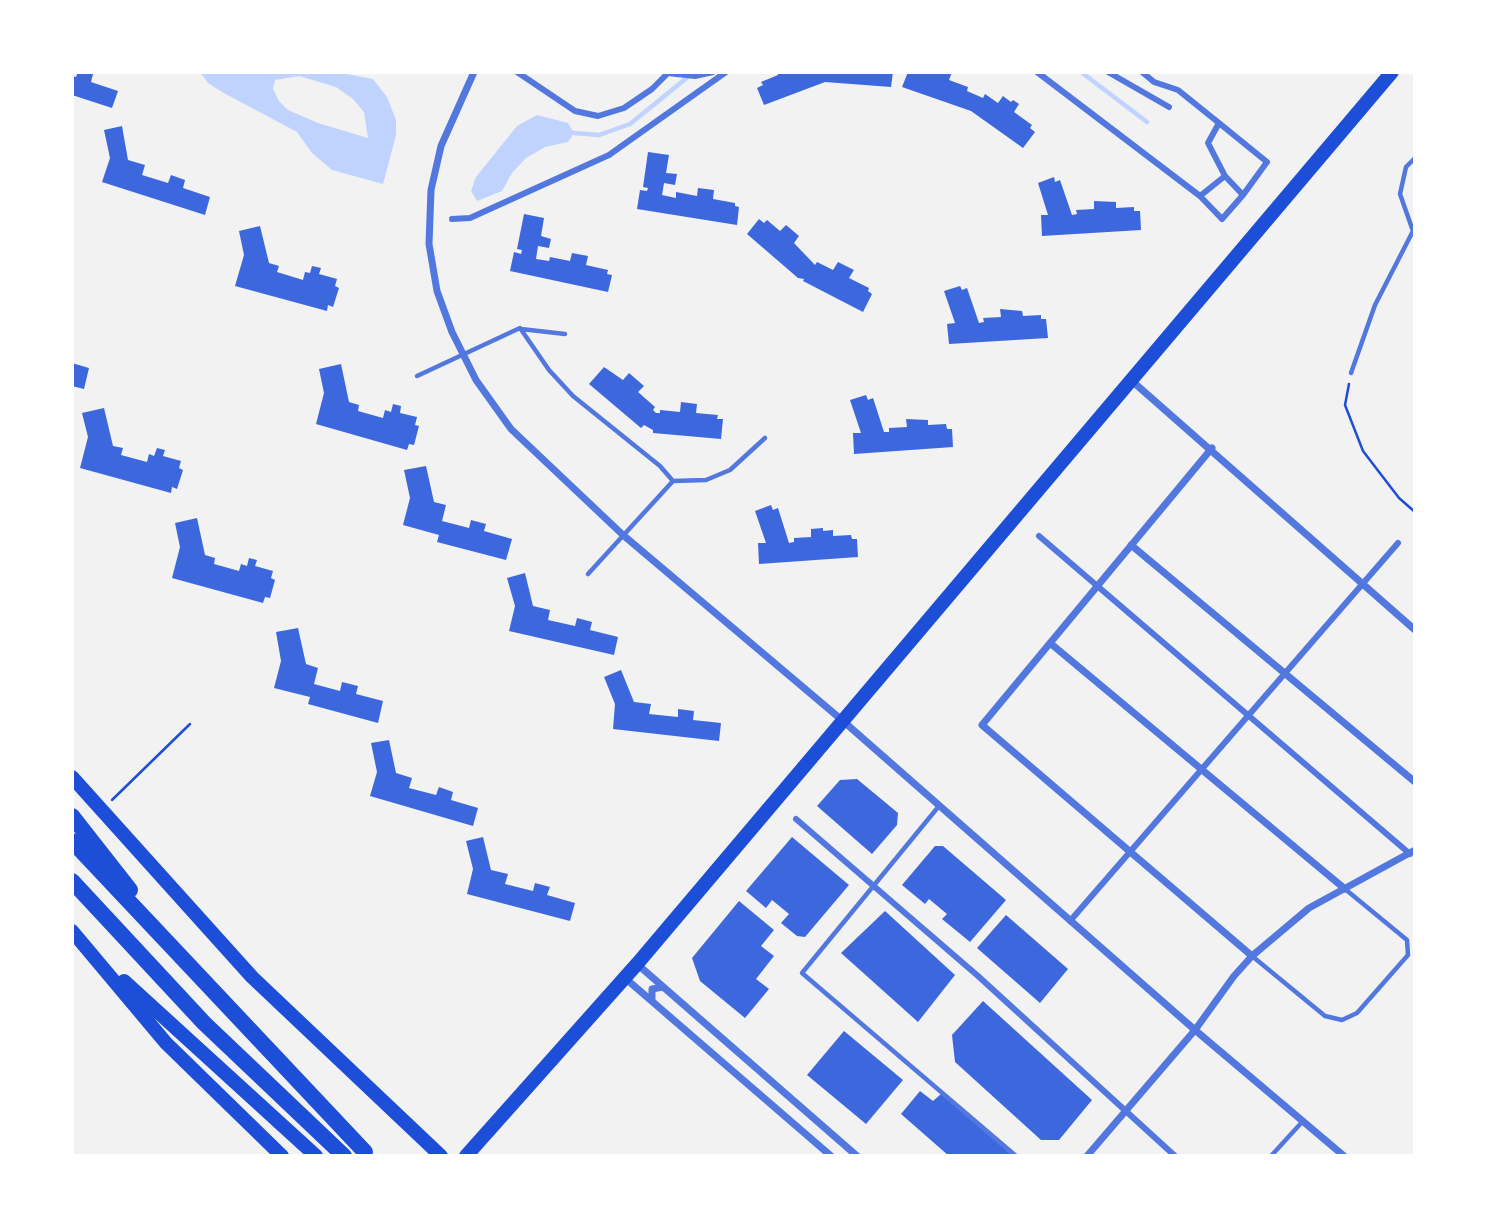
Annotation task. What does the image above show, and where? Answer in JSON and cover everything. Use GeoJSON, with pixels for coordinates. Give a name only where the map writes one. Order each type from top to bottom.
{"type":"FeatureCollection","features":[{"type":"Feature","properties":{"kind":"highway"},"geometry":{"type":"LineString","coordinates":[[72,816],[204,982]]}},
{"type":"Feature","properties":{"kind":"highway"},"geometry":{"type":"LineString","coordinates":[[72,841],[365,1152]]}},
{"type":"Feature","properties":{"kind":"highway"},"geometry":{"type":"LineString","coordinates":[[72,881],[204,1023]]}},
{"type":"Feature","properties":{"kind":"highway"},"geometry":{"type":"LineString","coordinates":[[72,891],[204,1023],[344,1156]]}},
{"type":"Feature","properties":{"kind":"main road"},"geometry":{"type":"LineString","coordinates":[[466,1156],[637,964],[1392,72]]}},
{"type":"Feature","properties":{"kind":"main road"},"geometry":{"type":"LineString","coordinates":[[72,777],[252,976],[441,1156]]}},
{"type":"Feature","properties":{"kind":"main road"},"geometry":{"type":"LineString","coordinates":[[72,932],[166,1043],[282,1156]]}},
{"type":"Feature","properties":{"kind":"main road"},"geometry":{"type":"LineString","coordinates":[[91,953],[180,1030],[316,1156]]}},
{"type":"Feature","properties":{"kind":"street"},"geometry":{"type":"LineString","coordinates":[[474,72],[441,146],[428,219],[437,291],[464,357],[492,405],[511,429],[623,535],[843,720],[1195,1030],[1344,1156]]}},
{"type":"Feature","properties":{"kind":"street"},"geometry":{"type":"LineString","coordinates":[[517,72],[575,111],[598,116],[624,108],[652,89],[668,72],[695,76],[713,72]]}},
{"type":"Feature","properties":{"kind":"street"},"geometry":{"type":"LineString","coordinates":[[452,219],[470,218],[609,155],[726,72]]}},
{"type":"Feature","properties":{"kind":"street"},"geometry":{"type":"LineString","coordinates":[[1039,72],[1200,196],[1222,219],[1267,162],[1178,89],[1154,82],[1142,72]]}},
{"type":"Feature","properties":{"kind":"street"},"geometry":{"type":"LineString","coordinates":[[1108,72],[1169,107]]}},
{"type":"Feature","properties":{"kind":"street"},"geometry":{"type":"LineString","coordinates":[[1219,123],[1208,143],[1224,176],[1243,195]]}},
{"type":"Feature","properties":{"kind":"street"},"geometry":{"type":"LineString","coordinates":[[1200,196],[1224,176]]}},
{"type":"Feature","properties":{"kind":"street"},"geometry":{"type":"LineString","coordinates":[[1132,381],[1212,448],[1415,630]]}},
{"type":"Feature","properties":{"kind":"street"},"geometry":{"type":"LineString","coordinates":[[1212,448],[982,725],[1252,956]]}},
{"type":"Feature","properties":{"kind":"street"},"geometry":{"type":"LineString","coordinates":[[1039,536],[1247,717],[1412,852],[1309,908],[1252,956],[1195,1030],[1087,1156]]}},
{"type":"Feature","properties":{"kind":"street"},"geometry":{"type":"LineString","coordinates":[[1070,921],[1398,543]]}},
{"type":"Feature","properties":{"kind":"street"},"geometry":{"type":"LineString","coordinates":[[1131,545],[1415,782]]}},
{"type":"Feature","properties":{"kind":"street"},"geometry":{"type":"LineString","coordinates":[[1050,643],[1345,890]]}},
{"type":"Feature","properties":{"kind":"street"},"geometry":{"type":"LineString","coordinates":[[796,819],[978,976],[1124,1113],[1175,1156]]}},
{"type":"Feature","properties":{"kind":"street"},"geometry":{"type":"LineString","coordinates":[[637,964],[857,1156]]}},
{"type":"Feature","properties":{"kind":"street"},"geometry":{"type":"LineString","coordinates":[[625,978],[831,1156]]}},
{"type":"Feature","properties":{"kind":"street"},"geometry":{"type":"LineString","coordinates":[[652,1002],[652,989],[663,987]]}},
{"type":"Feature","properties":{"kind":"lane"},"geometry":{"type":"LineString","coordinates":[[1351,373],[1375,305],[1413,231],[1400,194],[1406,167],[1415,158]]}},
{"type":"Feature","properties":{"kind":"lane"},"geometry":{"type":"LineString","coordinates":[[520,328],[549,370],[573,396],[660,466],[673,481]]}},
{"type":"Feature","properties":{"kind":"lane"},"geometry":{"type":"LineString","coordinates":[[417,376],[464,357],[520,328],[565,334]]}},
{"type":"Feature","properties":{"kind":"lane"},"geometry":{"type":"LineString","coordinates":[[588,574],[673,481],[706,480],[730,470],[765,438]]}},
{"type":"Feature","properties":{"kind":"lane"},"geometry":{"type":"LineString","coordinates":[[940,805],[802,973],[1016,1156]]}},
{"type":"Feature","properties":{"kind":"lane"},"geometry":{"type":"LineString","coordinates":[[1252,956],[1325,1016],[1342,1020],[1357,1013],[1408,955],[1408,940],[1345,890]]}},
{"type":"Feature","properties":{"kind":"lane"},"geometry":{"type":"LineString","coordinates":[[1270,1156],[1303,1121]]}},
{"type":"Feature","properties":{"kind":"path"},"geometry":{"type":"LineString","coordinates":[[1351,373],[1345,405],[1363,450],[1399,498],[1415,512]]}},
{"type":"Feature","properties":{"kind":"path"},"geometry":{"type":"LineString","coordinates":[[142,771],[190,724]]}},
{"type":"Feature","properties":{"kind":"water"},"geometry":{"type":"Polygon","coordinates":[[[200,72],[336,72],[373,79],[387,97],[396,120],[396,135],[383,184],[332,170],[312,153],[297,132],[208,83],[200,72]],[[299,76],[275,80],[273,89],[288,110],[318,123],[368,138],[364,112],[353,99],[336,87],[299,76]]]}},
{"type":"Feature","properties":{"kind":"water"},"geometry":{"type":"Polygon","coordinates":[[[537,115],[568,123],[574,133],[568,142],[545,147],[526,158],[512,173],[502,191],[477,201],[471,191],[476,177],[517,126],[537,115]]]}},
{"type":"Feature","properties":{"kind":"building"},"geometry":{"type":"Polygon","coordinates":[[[78,72],[93,74],[91,82],[118,91],[112,108],[72,95],[72,76],[76,77],[78,72]]]}},
{"type":"Feature","properties":{"kind":"building"},"geometry":{"type":"Polygon","coordinates":[[[777,72],[893,72],[891,87],[825,82],[764,105],[757,88],[763,85],[761,82],[778,75],[777,72]]]}},
{"type":"Feature","properties":{"kind":"building"},"geometry":{"type":"Polygon","coordinates":[[[908,72],[952,72],[949,80],[968,87],[967,91],[983,98],[985,94],[998,103],[1003,96],[1011,102],[1013,100],[1019,104],[1014,112],[1032,125],[1030,128],[1035,132],[1023,148],[971,111],[902,87],[908,72]]]}},
{"type":"Feature","properties":{"kind":"building"},"geometry":{"type":"Polygon","coordinates":[[[122,126],[128,160],[145,165],[142,175],[168,183],[171,175],[185,180],[183,188],[210,197],[205,215],[102,182],[110,158],[104,130],[122,126]]]}},
{"type":"Feature","properties":{"kind":"building"},"geometry":{"type":"Polygon","coordinates":[[[648,152],[669,155],[666,173],[677,174],[675,185],[664,183],[662,195],[676,198],[676,192],[697,196],[698,188],[714,190],[713,199],[735,203],[735,206],[739,207],[737,225],[637,209],[640,190],[647,191],[648,188],[643,187],[648,152]]]}},
{"type":"Feature","properties":{"kind":"building"},"geometry":{"type":"Polygon","coordinates":[[[1054,177],[1055,182],[1060,180],[1072,215],[1077,214],[1076,210],[1094,209],[1094,201],[1116,202],[1116,208],[1134,207],[1134,211],[1140,211],[1141,230],[1042,236],[1041,215],[1048,215],[1038,183],[1054,177]]]}},
{"type":"Feature","properties":{"kind":"building"},"geometry":{"type":"Polygon","coordinates":[[[524,214],[544,218],[541,236],[551,239],[549,248],[538,246],[536,259],[549,261],[550,257],[570,261],[572,253],[588,256],[586,265],[608,270],[607,274],[612,275],[608,292],[510,271],[514,252],[521,254],[522,250],[517,249],[524,214]]]}},
{"type":"Feature","properties":{"kind":"building"},"geometry":{"type":"Polygon","coordinates":[[[759,219],[764,223],[767,220],[780,231],[786,225],[799,236],[794,243],[815,265],[817,262],[833,270],[838,262],[854,270],[849,278],[869,288],[868,291],[872,294],[863,312],[798,278],[747,234],[759,219]]]}},
{"type":"Feature","properties":{"kind":"building"},"geometry":{"type":"Polygon","coordinates":[[[260,226],[269,263],[279,266],[277,272],[303,280],[305,272],[310,273],[312,266],[321,268],[319,274],[337,279],[335,286],[339,288],[333,307],[328,305],[327,311],[235,286],[244,255],[239,231],[260,226]]]}},
{"type":"Feature","properties":{"kind":"building"},"geometry":{"type":"Polygon","coordinates":[[[960,286],[962,290],[967,288],[979,323],[984,322],[983,318],[1001,317],[1000,309],[1022,311],[1023,316],[1041,315],[1041,319],[1046,319],[1048,338],[949,344],[947,324],[955,323],[944,291],[960,286]]]}},
{"type":"Feature","properties":{"kind":"building"},"geometry":{"type":"Polygon","coordinates":[[[72,363],[89,368],[84,389],[72,386],[72,363]]]}},
{"type":"Feature","properties":{"kind":"building"},"geometry":{"type":"Polygon","coordinates":[[[341,364],[349,402],[359,405],[358,411],[383,418],[385,410],[391,412],[393,404],[401,406],[400,413],[417,417],[415,425],[419,426],[414,445],[409,444],[407,450],[316,424],[324,393],[319,369],[341,364]]]}},
{"type":"Feature","properties":{"kind":"building"},"geometry":{"type":"Polygon","coordinates":[[[604,367],[623,380],[629,373],[644,386],[638,392],[655,407],[653,410],[656,413],[660,413],[660,410],[680,412],[681,402],[697,404],[696,413],[718,415],[717,419],[723,419],[721,439],[653,433],[653,430],[644,425],[641,428],[589,384],[604,367]]]}},
{"type":"Feature","properties":{"kind":"building"},"geometry":{"type":"Polygon","coordinates":[[[866,395],[868,400],[873,398],[884,432],[889,432],[889,428],[907,427],[906,419],[928,420],[928,425],[946,424],[947,429],[952,429],[953,447],[854,454],[853,433],[861,433],[850,400],[866,395]]]}},
{"type":"Feature","properties":{"kind":"building"},"geometry":{"type":"Polygon","coordinates":[[[104,408],[113,446],[123,448],[121,455],[147,462],[149,454],[154,456],[157,448],[165,450],[163,456],[181,461],[179,468],[183,470],[177,489],[172,487],[171,493],[80,468],[88,437],[82,413],[104,408]]]}},
{"type":"Feature","properties":{"kind":"building"},"geometry":{"type":"Polygon","coordinates":[[[426,466],[434,502],[446,505],[442,521],[469,528],[471,520],[486,524],[484,531],[512,539],[506,560],[437,542],[439,535],[403,525],[410,498],[404,470],[426,466]]]}},
{"type":"Feature","properties":{"kind":"building"},"geometry":{"type":"Polygon","coordinates":[[[771,505],[773,510],[778,508],[789,543],[794,542],[794,538],[811,537],[811,529],[833,530],[833,536],[851,535],[852,539],[857,539],[858,557],[759,564],[758,543],[766,543],[755,511],[771,505]]]}},
{"type":"Feature","properties":{"kind":"building"},"geometry":{"type":"Polygon","coordinates":[[[197,518],[205,555],[215,558],[214,564],[239,571],[241,564],[247,566],[249,558],[257,560],[255,566],[273,571],[271,578],[275,580],[270,598],[265,597],[263,603],[172,578],[180,547],[175,523],[197,518]]]}},
{"type":"Feature","properties":{"kind":"building"},"geometry":{"type":"Polygon","coordinates":[[[525,573],[533,606],[550,610],[548,620],[575,626],[577,618],[592,622],[590,630],[618,637],[614,655],[509,631],[515,606],[507,578],[525,573]]]}},
{"type":"Feature","properties":{"kind":"building"},"geometry":{"type":"Polygon","coordinates":[[[298,628],[306,664],[318,668],[314,684],[340,691],[342,682],[358,686],[356,694],[383,701],[378,723],[308,704],[310,697],[274,688],[281,661],[276,632],[298,628]]]}},
{"type":"Feature","properties":{"kind":"building"},"geometry":{"type":"Polygon","coordinates":[[[621,670],[634,702],[651,704],[649,714],[678,717],[678,709],[694,711],[693,720],[721,723],[719,741],[613,729],[615,704],[604,677],[621,670]]]}},
{"type":"Feature","properties":{"kind":"building"},"geometry":{"type":"Polygon","coordinates":[[[389,740],[396,773],[412,778],[409,788],[436,795],[439,787],[453,792],[451,800],[478,808],[473,826],[370,796],[377,772],[371,743],[389,740]]]}},
{"type":"Feature","properties":{"kind":"building"},"geometry":{"type":"Polygon","coordinates":[[[857,779],[898,813],[897,825],[872,854],[817,806],[840,780],[857,779]]]}},
{"type":"Feature","properties":{"kind":"building"},"geometry":{"type":"Polygon","coordinates":[[[483,837],[491,870],[508,874],[505,884],[533,891],[535,883],[550,887],[547,895],[575,903],[570,921],[467,894],[473,869],[466,841],[483,837]]]}},
{"type":"Feature","properties":{"kind":"building"},"geometry":{"type":"Polygon","coordinates":[[[792,837],[849,885],[805,937],[797,936],[781,923],[789,914],[772,900],[766,908],[746,891],[792,837]]]}},
{"type":"Feature","properties":{"kind":"building"},"geometry":{"type":"Polygon","coordinates":[[[935,846],[943,846],[1006,900],[970,942],[942,919],[947,914],[929,899],[925,904],[902,885],[935,846]]]}},
{"type":"Feature","properties":{"kind":"building"},"geometry":{"type":"Polygon","coordinates":[[[739,901],[774,930],[761,946],[774,956],[756,979],[769,989],[745,1018],[700,981],[692,958],[739,901]]]}},
{"type":"Feature","properties":{"kind":"building"},"geometry":{"type":"Polygon","coordinates":[[[885,911],[955,975],[918,1022],[841,953],[885,911]]]}},
{"type":"Feature","properties":{"kind":"building"},"geometry":{"type":"Polygon","coordinates":[[[1006,915],[1068,969],[1040,1003],[977,948],[1006,915]]]}},
{"type":"Feature","properties":{"kind":"building"},"geometry":{"type":"Polygon","coordinates":[[[983,1001],[1092,1100],[1059,1140],[1041,1140],[955,1062],[952,1035],[983,1001]]]}},
{"type":"Feature","properties":{"kind":"building"},"geometry":{"type":"Polygon","coordinates":[[[844,1031],[903,1080],[866,1124],[807,1075],[844,1031]]]}},
{"type":"Feature","properties":{"kind":"building"},"geometry":{"type":"Polygon","coordinates":[[[920,1091],[933,1101],[941,1094],[1013,1156],[949,1156],[901,1114],[920,1091]]]}},
{"type":"Feature","properties":{"kind":"waterway"},"geometry":{"type":"LineString","coordinates":[[574,133],[599,135],[630,124],[694,72]]}},
{"type":"Feature","properties":{"kind":"waterway"},"geometry":{"type":"LineString","coordinates":[[1081,72],[1147,122]]}}]}
